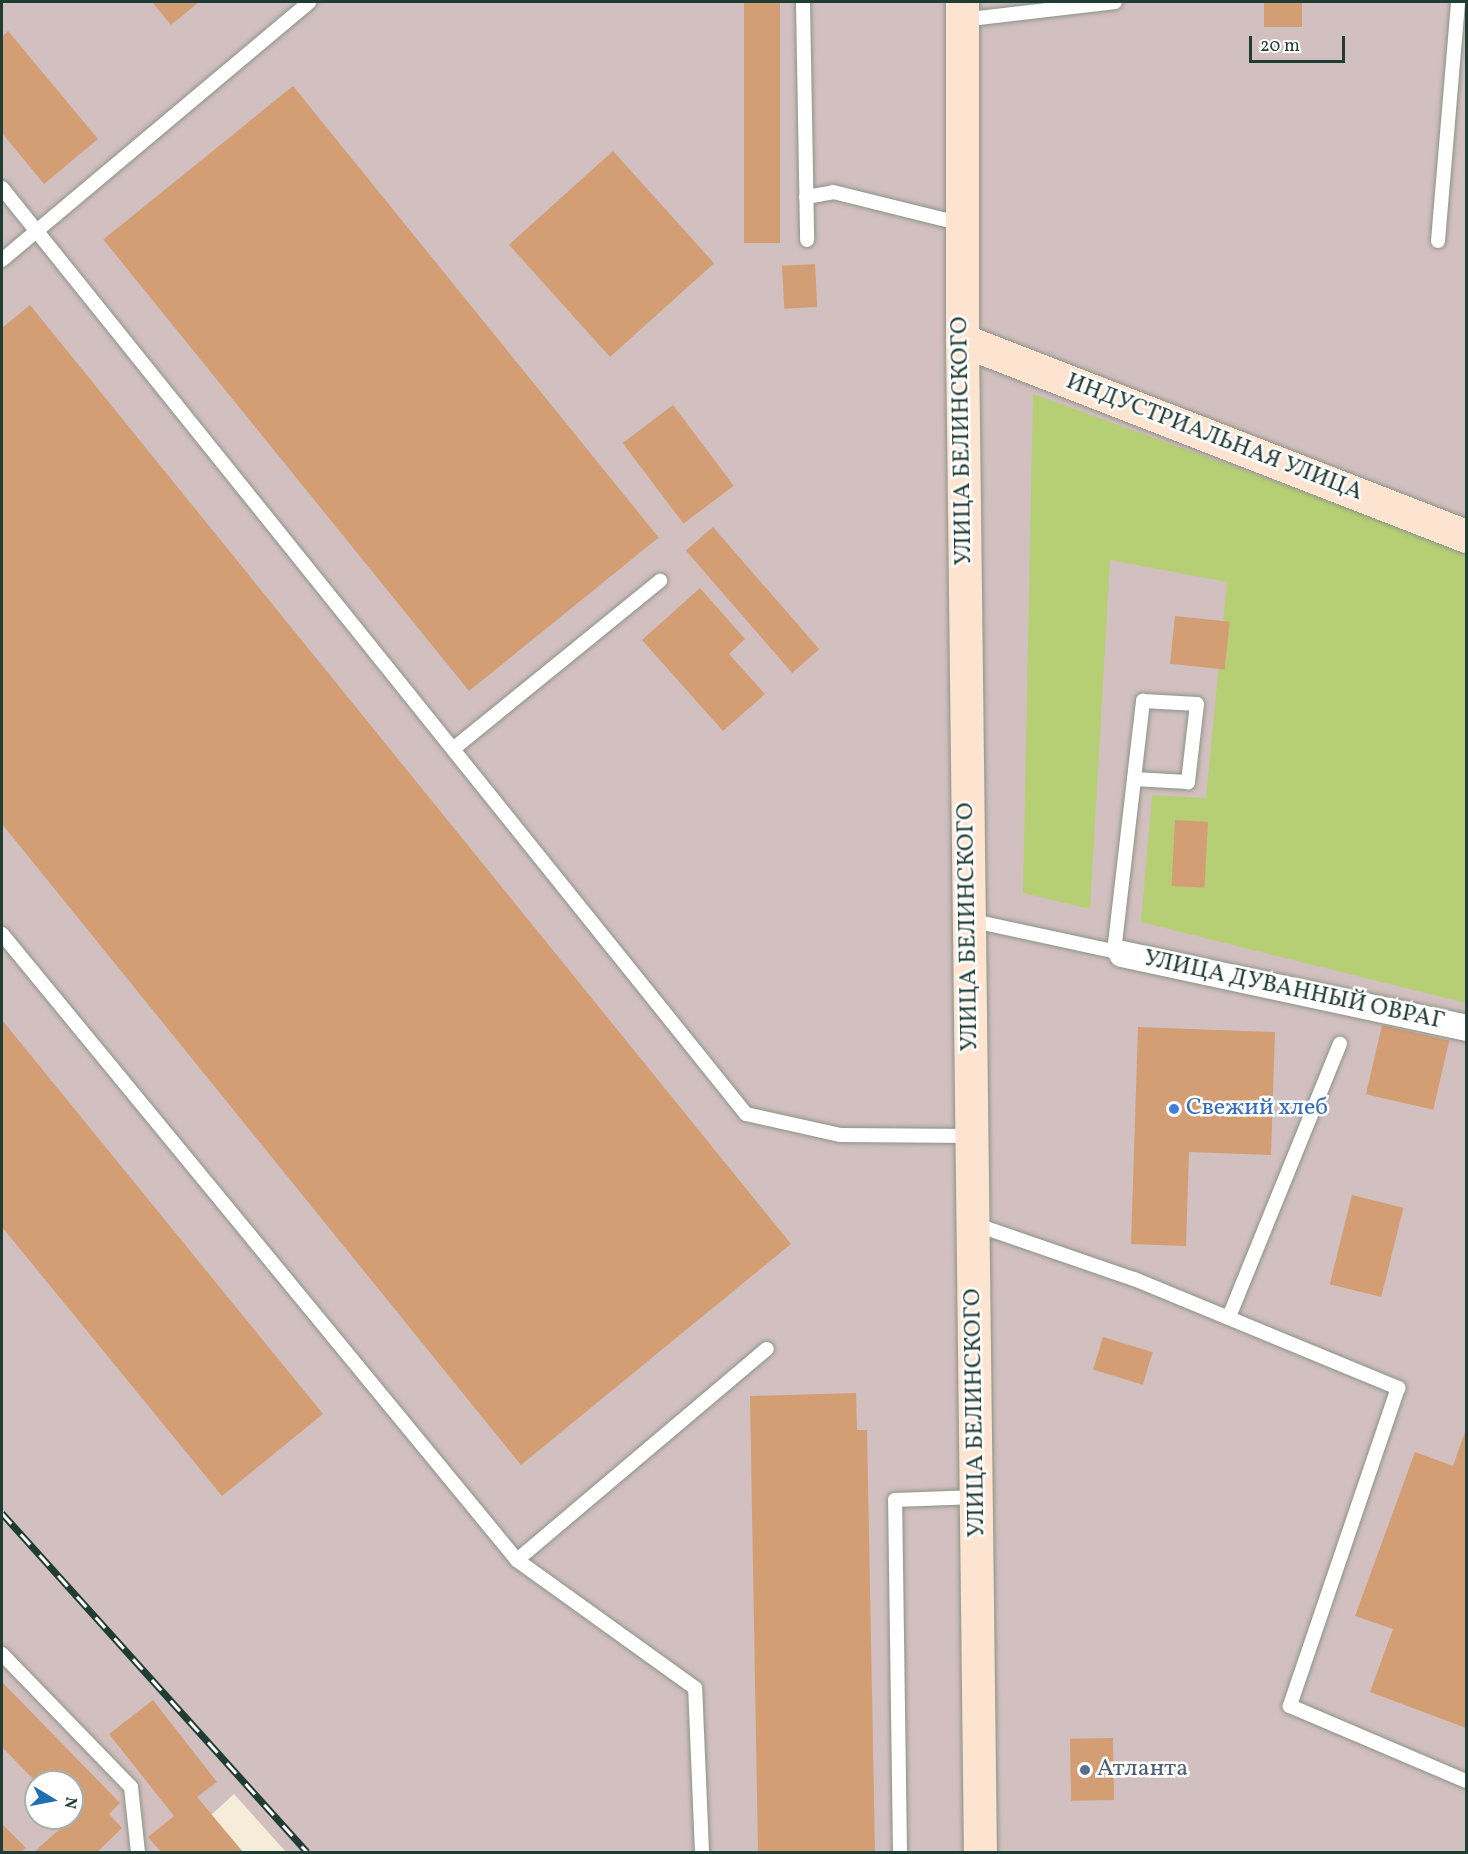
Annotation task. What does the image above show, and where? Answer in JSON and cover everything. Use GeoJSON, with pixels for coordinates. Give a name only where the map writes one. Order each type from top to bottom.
{"type":"FeatureCollection","features":[{"type":"Feature","properties":{"kind":"street","name":"УЛИЦА БЕЛИНСКОГО"},"geometry":{"type":"LineString","coordinates":[[962,11],[962,340],[974,1136],[980,1852]]}},
{"type":"Feature","properties":{"kind":"street","name":"ИНДУСТРИАЛЬНАЯ УЛИЦА"},"geometry":{"type":"LineString","coordinates":[[962,340],[1467,536]]}},
{"type":"Feature","properties":{"kind":"street","name":"УЛИЦА ДУВАННЫЙ ОВРАГ"},"geometry":{"type":"LineString","coordinates":[[1118,953],[1467,1028]]}},
{"type":"Feature","properties":{"kind":"lane"},"geometry":{"type":"LineString","coordinates":[[2,260],[309,2]]}},
{"type":"Feature","properties":{"kind":"lane"},"geometry":{"type":"LineString","coordinates":[[802,2],[807,240]]}},
{"type":"Feature","properties":{"kind":"lane"},"geometry":{"type":"LineString","coordinates":[[962,11],[1115,2]]}},
{"type":"Feature","properties":{"kind":"lane"},"geometry":{"type":"LineString","coordinates":[[1438,242],[1458,2]]}},
{"type":"Feature","properties":{"kind":"lane"},"geometry":{"type":"LineString","coordinates":[[2,188],[746,1114],[840,1135],[974,1136]]}},
{"type":"Feature","properties":{"kind":"lane"},"geometry":{"type":"LineString","coordinates":[[806,197],[832,192],[962,224]]}},
{"type":"Feature","properties":{"kind":"lane"},"geometry":{"type":"LineString","coordinates":[[453,749],[660,581]]}},
{"type":"Feature","properties":{"kind":"lane"},"geometry":{"type":"LineString","coordinates":[[969,920],[1118,953],[1134,779],[1143,701],[1197,704],[1188,782],[1134,779]]}},
{"type":"Feature","properties":{"kind":"lane"},"geometry":{"type":"LineString","coordinates":[[2,934],[517,1560],[695,1688],[702,1852]]}},
{"type":"Feature","properties":{"kind":"lane"},"geometry":{"type":"LineString","coordinates":[[1228,1317],[1340,1044]]}},
{"type":"Feature","properties":{"kind":"lane"},"geometry":{"type":"LineString","coordinates":[[974,1224],[1134,1280],[1398,1388],[1290,1706],[1467,1781]]}},
{"type":"Feature","properties":{"kind":"lane"},"geometry":{"type":"LineString","coordinates":[[517,1560],[767,1349]]}},
{"type":"Feature","properties":{"kind":"lane"},"geometry":{"type":"LineString","coordinates":[[900,1852],[895,1500],[977,1497]]}},
{"type":"Feature","properties":{"kind":"lane"},"geometry":{"type":"LineString","coordinates":[[2,1654],[131,1786],[138,1852]]}},
{"type":"Feature","properties":{"kind":"shaded area"},"geometry":{"type":"Polygon","coordinates":[[[2,2],[1466,2],[1466,1852],[286,1852],[234,1794],[171,1852],[2,1852],[2,2]]]}},
{"type":"Feature","properties":{"kind":"green space"},"geometry":{"type":"Polygon","coordinates":[[[1033,394],[1466,551],[1466,1003],[1141,922],[1152,795],[1206,798],[1227,582],[1110,560],[1090,909],[1023,893],[1033,394]]]}},
{"type":"Feature","properties":{"kind":"building"},"geometry":{"type":"Polygon","coordinates":[[[152,2],[199,2],[171,25],[152,2]]]}},
{"type":"Feature","properties":{"kind":"building"},"geometry":{"type":"Polygon","coordinates":[[[744,2],[780,2],[780,243],[744,243],[744,2]]]}},
{"type":"Feature","properties":{"kind":"building"},"geometry":{"type":"Polygon","coordinates":[[[1264,2],[1302,2],[1302,27],[1264,27],[1264,2]]]}},
{"type":"Feature","properties":{"kind":"building"},"geometry":{"type":"Polygon","coordinates":[[[8,31],[98,139],[44,184],[2,133],[2,37],[8,31]]]}},
{"type":"Feature","properties":{"kind":"building"},"geometry":{"type":"Polygon","coordinates":[[[293,86],[659,538],[469,691],[103,240],[293,86]]]}},
{"type":"Feature","properties":{"kind":"building"},"geometry":{"type":"Polygon","coordinates":[[[613,151],[714,263],[610,357],[509,245],[613,151]]]}},
{"type":"Feature","properties":{"kind":"building"},"geometry":{"type":"Polygon","coordinates":[[[815,264],[817,307],[784,309],[782,266],[815,264]]]}},
{"type":"Feature","properties":{"kind":"building"},"geometry":{"type":"Polygon","coordinates":[[[30,305],[791,1244],[521,1465],[2,824],[2,328],[30,305]]]}},
{"type":"Feature","properties":{"kind":"building"},"geometry":{"type":"Polygon","coordinates":[[[673,405],[734,486],[683,524],[623,443],[673,405]]]}},
{"type":"Feature","properties":{"kind":"building"},"geometry":{"type":"Polygon","coordinates":[[[713,527],[819,649],[792,673],[686,551],[713,527]]]}},
{"type":"Feature","properties":{"kind":"building"},"geometry":{"type":"Polygon","coordinates":[[[700,588],[745,639],[729,654],[765,694],[723,731],[642,640],[700,588]]]}},
{"type":"Feature","properties":{"kind":"building"},"geometry":{"type":"Polygon","coordinates":[[[1175,616],[1230,622],[1225,669],[1170,664],[1175,616]]]}},
{"type":"Feature","properties":{"kind":"building"},"geometry":{"type":"Polygon","coordinates":[[[1175,820],[1208,822],[1205,888],[1172,886],[1175,820]]]}},
{"type":"Feature","properties":{"kind":"building"},"geometry":{"type":"Polygon","coordinates":[[[2,1020],[323,1414],[222,1496],[2,1227],[2,1020]]]}},
{"type":"Feature","properties":{"kind":"building"},"geometry":{"type":"Polygon","coordinates":[[[1382,1025],[1449,1041],[1433,1110],[1366,1094],[1382,1025]]]}},
{"type":"Feature","properties":{"kind":"building"},"geometry":{"type":"Polygon","coordinates":[[[1138,1027],[1275,1032],[1271,1155],[1189,1152],[1186,1246],[1131,1244],[1138,1027]]]}},
{"type":"Feature","properties":{"kind":"building"},"geometry":{"type":"Polygon","coordinates":[[[1352,1195],[1403,1208],[1381,1297],[1330,1284],[1352,1195]]]}},
{"type":"Feature","properties":{"kind":"building"},"geometry":{"type":"Polygon","coordinates":[[[1103,1337],[1153,1352],[1143,1385],[1093,1370],[1103,1337]]]}},
{"type":"Feature","properties":{"kind":"building"},"geometry":{"type":"Polygon","coordinates":[[[856,1393],[857,1430],[867,1430],[875,1852],[758,1852],[750,1396],[856,1393]]]}},
{"type":"Feature","properties":{"kind":"building"},"geometry":{"type":"Polygon","coordinates":[[[1466,1429],[1466,1728],[1370,1692],[1393,1629],[1355,1616],[1415,1452],[1453,1466],[1466,1429]]]}},
{"type":"Feature","properties":{"kind":"building"},"geometry":{"type":"Polygon","coordinates":[[[2,1682],[120,1803],[109,1814],[122,1828],[97,1852],[34,1852],[59,1830],[84,1830],[84,1770],[24,1770],[2,1747],[2,1682]]]}},
{"type":"Feature","properties":{"kind":"building"},"geometry":{"type":"Polygon","coordinates":[[[153,1700],[217,1782],[197,1797],[243,1852],[161,1852],[148,1837],[174,1816],[109,1734],[153,1700]]]}},
{"type":"Feature","properties":{"kind":"building"},"geometry":{"type":"Polygon","coordinates":[[[1113,1738],[1114,1800],[1071,1801],[1070,1739],[1113,1738]]]}},
{"type":"Feature","properties":{"kind":"building"},"geometry":{"type":"Polygon","coordinates":[[[2,1824],[26,1848],[21,1852],[2,1852],[2,1824]]]}},
{"type":"Feature","properties":{"kind":"railway"},"geometry":{"type":"LineString","coordinates":[[2,1513],[307,1852]]}},
{"type":"Feature","properties":{"kind":"place","name":"Свежий хлеб"},"geometry":{"type":"Point","coordinates":[1174,1109]}},
{"type":"Feature","properties":{"kind":"place","name":"Атланта"},"geometry":{"type":"Point","coordinates":[1085,1770]}}]}
